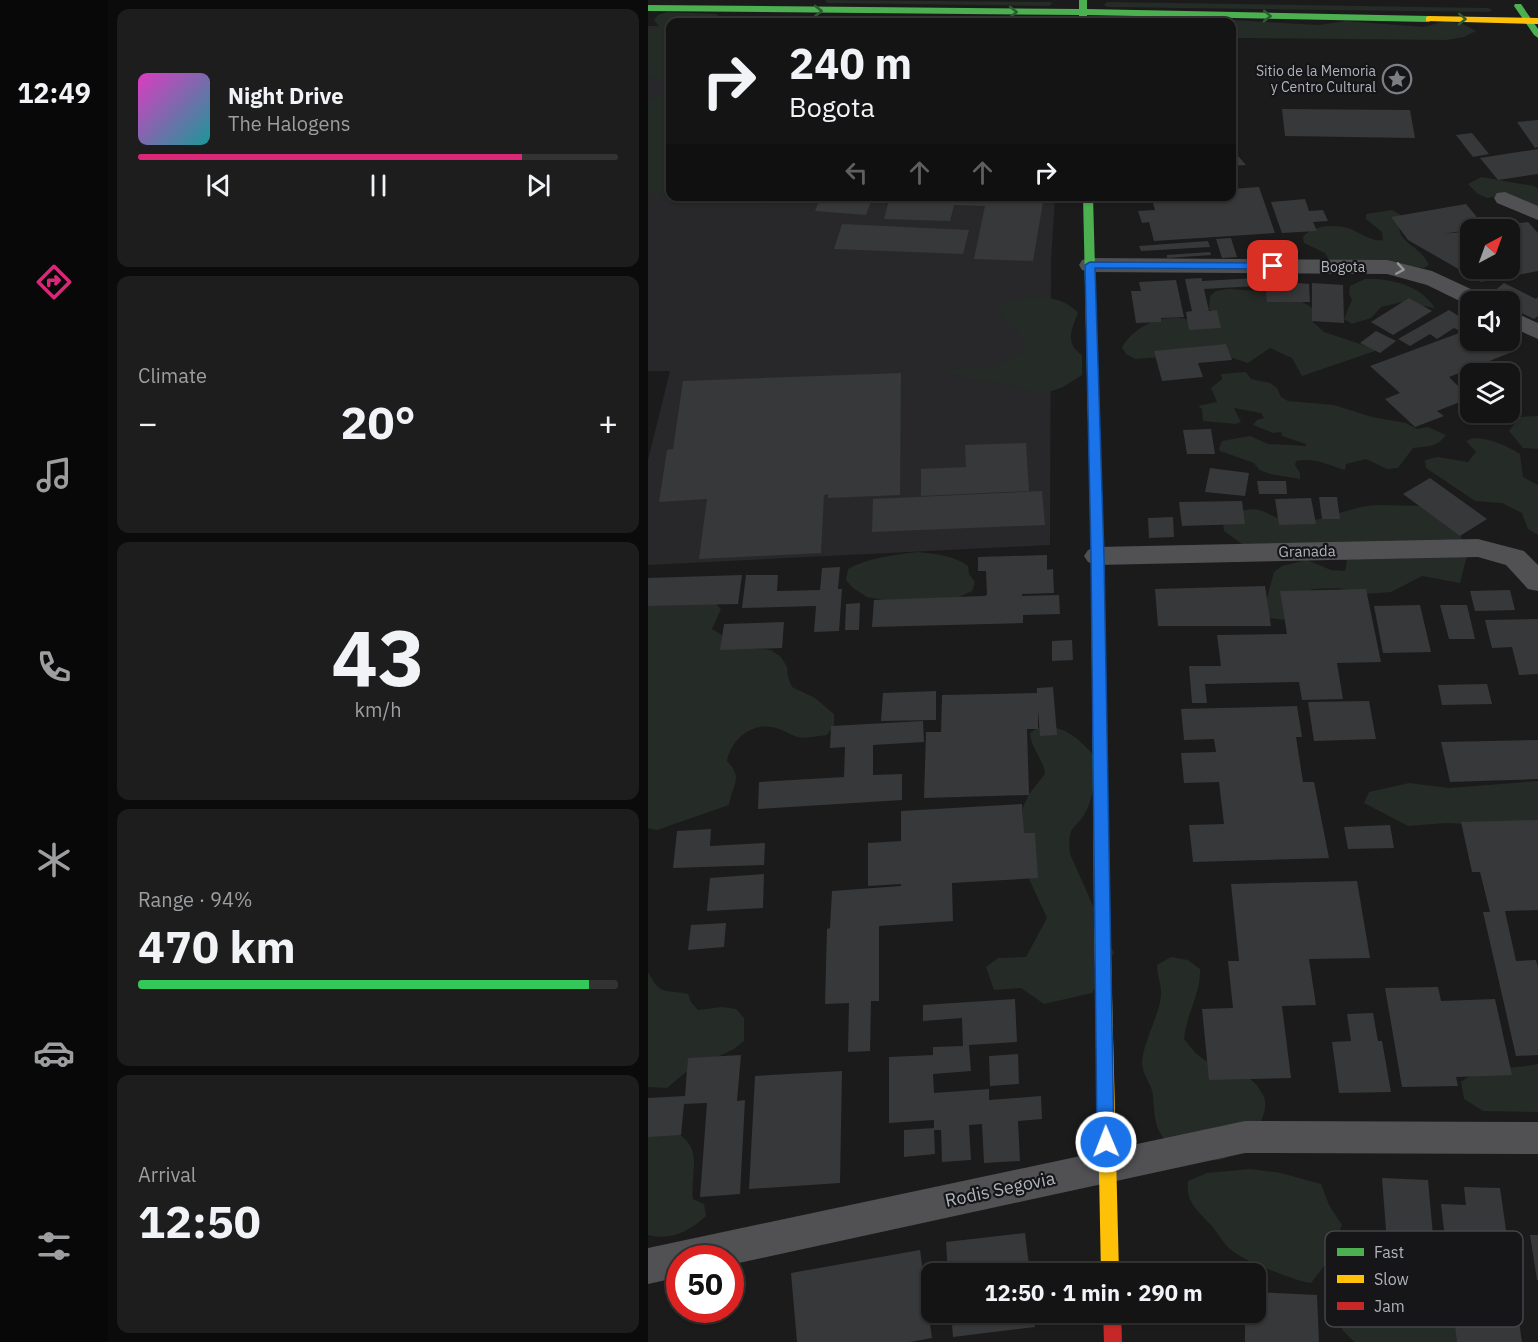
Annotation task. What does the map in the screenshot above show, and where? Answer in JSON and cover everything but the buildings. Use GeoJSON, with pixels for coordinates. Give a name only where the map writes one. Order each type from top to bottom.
{"type":"FeatureCollection","features":[{"type":"Feature","properties":{"kind":"main road"},"geometry":{"type":"LineString","coordinates":[[648,8],[796,5],[1532,20]]}},
{"type":"Feature","properties":{"kind":"main road"},"geometry":{"type":"LineString","coordinates":[[1538,6],[1512,6],[1532,20],[1538,35]]}},
{"type":"Feature","properties":{"kind":"main road"},"geometry":{"type":"LineString","coordinates":[[1088,201],[1098,556],[1106,1165],[1110,1263]]}},
{"type":"Feature","properties":{"kind":"main road"},"geometry":{"type":"LineString","coordinates":[[1112,1323],[1113,1342]]}},
{"type":"Feature","properties":{"kind":"street"},"geometry":{"type":"LineString","coordinates":[[1505,198],[1538,214]]}},
{"type":"Feature","properties":{"kind":"street","name":"Bogota"},"geometry":{"type":"LineString","coordinates":[[1090,265],[1387,267],[1412,271],[1440,280],[1460,291]]}},
{"type":"Feature","properties":{"kind":"street"},"geometry":{"type":"LineString","coordinates":[[1520,323],[1538,332]]}},
{"type":"Feature","properties":{"kind":"street","name":"Granada"},"geometry":{"type":"LineString","coordinates":[[1098,556],[1478,548],[1515,558],[1538,582]]}},
{"type":"Feature","properties":{"kind":"street","name":"Rodis Segovia"},"geometry":{"type":"LineString","coordinates":[[743,1245],[1106,1165],[1245,1137],[1538,1138]]}},
{"type":"Feature","properties":{"kind":"street","name":"Rodis Segovia"},"geometry":{"type":"LineString","coordinates":[[648,1266],[666,1262]]}},
{"type":"Feature","properties":{"kind":"shaded area"},"geometry":{"type":"Polygon","coordinates":[[[825,0],[1053,3],[1049,6],[827,3],[825,0]]]}},
{"type":"Feature","properties":{"kind":"shaded area"},"geometry":{"type":"Polygon","coordinates":[[[1107,2],[1488,8],[1492,10],[1489,12],[1107,7],[1104,5],[1107,2]]]}},
{"type":"Feature","properties":{"kind":"shaded area"},"geometry":{"type":"Polygon","coordinates":[[[667,12],[716,14],[723,18],[666,18],[666,81],[660,81],[648,75],[648,29],[659,26],[654,20],[658,15],[667,12]]]}},
{"type":"Feature","properties":{"kind":"shaded area"},"geometry":{"type":"Polygon","coordinates":[[[1236,20],[1319,25],[1346,21],[1424,27],[1445,21],[1463,24],[1476,31],[1464,37],[1447,40],[1236,38],[1236,20]]]}},
{"type":"Feature","properties":{"kind":"shaded area"},"geometry":{"type":"Polygon","coordinates":[[[648,26],[666,26],[666,201],[1055,201],[1051,263],[1050,545],[648,565],[648,460],[670,371],[648,371],[648,26]]]}},
{"type":"Feature","properties":{"kind":"shaded area"},"geometry":{"type":"Polygon","coordinates":[[[659,95],[666,95],[666,196],[648,193],[648,100],[659,95]]]}},
{"type":"Feature","properties":{"kind":"shaded area"},"geometry":{"type":"Polygon","coordinates":[[[1481,177],[1534,186],[1538,189],[1538,206],[1497,196],[1487,198],[1478,194],[1468,184],[1481,177]]]}},
{"type":"Feature","properties":{"kind":"shaded area"},"geometry":{"type":"Polygon","coordinates":[[[746,201],[779,201],[762,203],[746,201]]]}},
{"type":"Feature","properties":{"kind":"shaded area"},"geometry":{"type":"Polygon","coordinates":[[[1392,210],[1401,215],[1399,225],[1403,238],[1425,257],[1429,265],[1424,268],[1329,260],[1325,253],[1304,243],[1303,237],[1307,233],[1330,226],[1348,228],[1369,238],[1383,240],[1382,232],[1366,219],[1366,214],[1392,210]]]}},
{"type":"Feature","properties":{"kind":"shaded area"},"geometry":{"type":"Polygon","coordinates":[[[1365,279],[1404,284],[1422,294],[1435,308],[1402,302],[1381,307],[1371,318],[1352,324],[1344,319],[1352,300],[1349,294],[1350,286],[1365,279]]]}},
{"type":"Feature","properties":{"kind":"shaded area"},"geometry":{"type":"Polygon","coordinates":[[[1227,289],[1284,296],[1305,303],[1312,308],[1313,322],[1324,332],[1378,350],[1302,376],[1292,358],[1270,348],[1248,363],[1217,353],[1135,359],[1126,354],[1122,347],[1127,340],[1139,329],[1154,321],[1180,318],[1213,325],[1219,320],[1216,314],[1209,309],[1210,296],[1216,291],[1227,289]]]}},
{"type":"Feature","properties":{"kind":"shaded area"},"geometry":{"type":"Polygon","coordinates":[[[1029,297],[1062,301],[1078,313],[1073,325],[1071,341],[1082,355],[1082,375],[1063,387],[1041,395],[1010,384],[985,382],[960,376],[944,369],[994,367],[1022,353],[1022,338],[1004,319],[1000,306],[1029,297]]]}},
{"type":"Feature","properties":{"kind":"shaded area"},"geometry":{"type":"Polygon","coordinates":[[[1246,372],[1251,379],[1270,383],[1277,388],[1281,397],[1288,401],[1334,405],[1372,417],[1406,423],[1417,429],[1428,427],[1446,435],[1435,444],[1413,448],[1398,468],[1387,469],[1366,459],[1346,464],[1345,470],[1321,462],[1303,460],[1296,461],[1295,465],[1300,473],[1300,479],[1270,474],[1259,470],[1254,463],[1220,451],[1222,441],[1250,436],[1268,444],[1306,446],[1306,444],[1282,436],[1281,432],[1273,433],[1253,425],[1257,420],[1264,418],[1261,413],[1234,408],[1241,422],[1236,424],[1203,421],[1202,409],[1198,406],[1217,402],[1211,388],[1222,379],[1221,374],[1246,372]]]}},
{"type":"Feature","properties":{"kind":"shaded area"},"geometry":{"type":"Polygon","coordinates":[[[1538,416],[1538,449],[1523,448],[1509,431],[1515,423],[1520,423],[1520,417],[1538,416]]]}},
{"type":"Feature","properties":{"kind":"shaded area"},"geometry":{"type":"Polygon","coordinates":[[[1473,438],[1497,443],[1520,454],[1523,477],[1538,485],[1538,535],[1528,529],[1522,513],[1502,503],[1475,501],[1426,468],[1425,460],[1438,457],[1468,462],[1476,452],[1466,441],[1473,438]]]}},
{"type":"Feature","properties":{"kind":"shaded area"},"geometry":{"type":"Polygon","coordinates":[[[1376,505],[1427,506],[1458,528],[1467,556],[1460,583],[1422,576],[1391,592],[1364,594],[1339,588],[1312,589],[1303,596],[1292,613],[1284,620],[1270,618],[1264,609],[1274,572],[1282,566],[1307,560],[1331,570],[1345,571],[1347,561],[1336,556],[1242,544],[1224,531],[1223,522],[1241,511],[1253,509],[1292,523],[1316,520],[1376,505]]]}},
{"type":"Feature","properties":{"kind":"shaded area"},"geometry":{"type":"Polygon","coordinates":[[[918,552],[950,557],[968,566],[969,574],[975,582],[972,591],[957,598],[888,601],[867,597],[853,588],[846,580],[848,569],[856,565],[882,557],[918,552]]]}},
{"type":"Feature","properties":{"kind":"shaded area"},"geometry":{"type":"Polygon","coordinates":[[[713,601],[721,609],[712,629],[742,647],[771,650],[781,657],[787,667],[792,687],[815,698],[834,714],[834,725],[827,735],[808,738],[767,727],[751,730],[738,739],[729,753],[727,761],[735,772],[736,782],[729,805],[657,830],[648,828],[648,602],[657,606],[713,601]]]}},
{"type":"Feature","properties":{"kind":"shaded area"},"geometry":{"type":"Polygon","coordinates":[[[1041,726],[1059,729],[1073,736],[1098,760],[1090,802],[1074,827],[1069,843],[1070,854],[1114,953],[1092,993],[1044,1004],[1021,988],[994,990],[986,967],[998,958],[1026,957],[1047,918],[1018,855],[1023,831],[1023,807],[1029,794],[1045,774],[1032,744],[1030,733],[1041,726]]]}},
{"type":"Feature","properties":{"kind":"shaded area"},"geometry":{"type":"Polygon","coordinates":[[[1538,781],[1538,844],[1507,826],[1446,823],[1408,826],[1364,803],[1369,792],[1409,783],[1449,788],[1538,781]]]}},
{"type":"Feature","properties":{"kind":"shaded area"},"geometry":{"type":"Polygon","coordinates":[[[1171,957],[1188,960],[1200,969],[1198,987],[1184,1039],[1203,1059],[1245,1075],[1263,1095],[1264,1113],[1260,1123],[1239,1149],[1223,1159],[1208,1160],[1181,1151],[1162,1136],[1156,1122],[1152,1091],[1142,1062],[1161,999],[1157,965],[1171,957]]]}},
{"type":"Feature","properties":{"kind":"shaded area"},"geometry":{"type":"Polygon","coordinates":[[[648,972],[660,988],[688,994],[698,1010],[722,1007],[736,1009],[744,1018],[744,1041],[734,1049],[709,1061],[697,1063],[667,1088],[648,1087],[648,972]]]}},
{"type":"Feature","properties":{"kind":"shaded area"},"geometry":{"type":"Polygon","coordinates":[[[1538,1064],[1538,1112],[1483,1111],[1464,1099],[1461,1082],[1470,1076],[1489,1070],[1538,1064]]]}},
{"type":"Feature","properties":{"kind":"shaded area"},"geometry":{"type":"Polygon","coordinates":[[[671,1129],[682,1136],[693,1151],[693,1199],[704,1204],[706,1216],[680,1233],[656,1237],[648,1235],[648,1136],[671,1129]]]}},
{"type":"Feature","properties":{"kind":"shaded area"},"geometry":{"type":"Polygon","coordinates":[[[1250,1169],[1281,1173],[1321,1184],[1329,1205],[1342,1225],[1339,1231],[1325,1231],[1325,1265],[1311,1283],[1271,1271],[1266,1269],[1266,1263],[1253,1263],[1234,1252],[1190,1200],[1188,1181],[1207,1173],[1250,1169]]]}},
{"type":"Feature","properties":{"kind":"shaded area"},"geometry":{"type":"Polygon","coordinates":[[[1341,1327],[1459,1327],[1465,1342],[1355,1342],[1341,1327]]]}},
{"type":"Feature","properties":{"kind":"traffic: fast"},"geometry":{"type":"LineString","coordinates":[[1083,0],[1083,18]]}},
{"type":"Feature","properties":{"kind":"traffic: fast"},"geometry":{"type":"LineString","coordinates":[[1518,6],[1538,35]]}},
{"type":"Feature","properties":{"kind":"traffic: fast"},"geometry":{"type":"LineString","coordinates":[[648,8],[1083,12],[1429,19]]}},
{"type":"Feature","properties":{"kind":"traffic: fast"},"geometry":{"type":"LineString","coordinates":[[1088,201],[1097,556],[1102,916]]}},
{"type":"Feature","properties":{"kind":"traffic: slow"},"geometry":{"type":"LineString","coordinates":[[1429,19],[1538,21]]}},
{"type":"Feature","properties":{"kind":"traffic: slow"},"geometry":{"type":"LineString","coordinates":[[1102,916],[1110,1263]]}},
{"type":"Feature","properties":{"kind":"traffic: jam"},"geometry":{"type":"LineString","coordinates":[[1112,1323],[1113,1342]]}},
{"type":"Feature","properties":{"kind":"place","name":"Sitio de la Memoria y Centro Cultural"},"geometry":{"type":"Point","coordinates":[1397,79]}},
{"type":"Feature","properties":{"kind":"route"},"geometry":{"type":"LineString","coordinates":[[1106,1142],[1098,556],[1090,265],[1273,266]]}}]}
